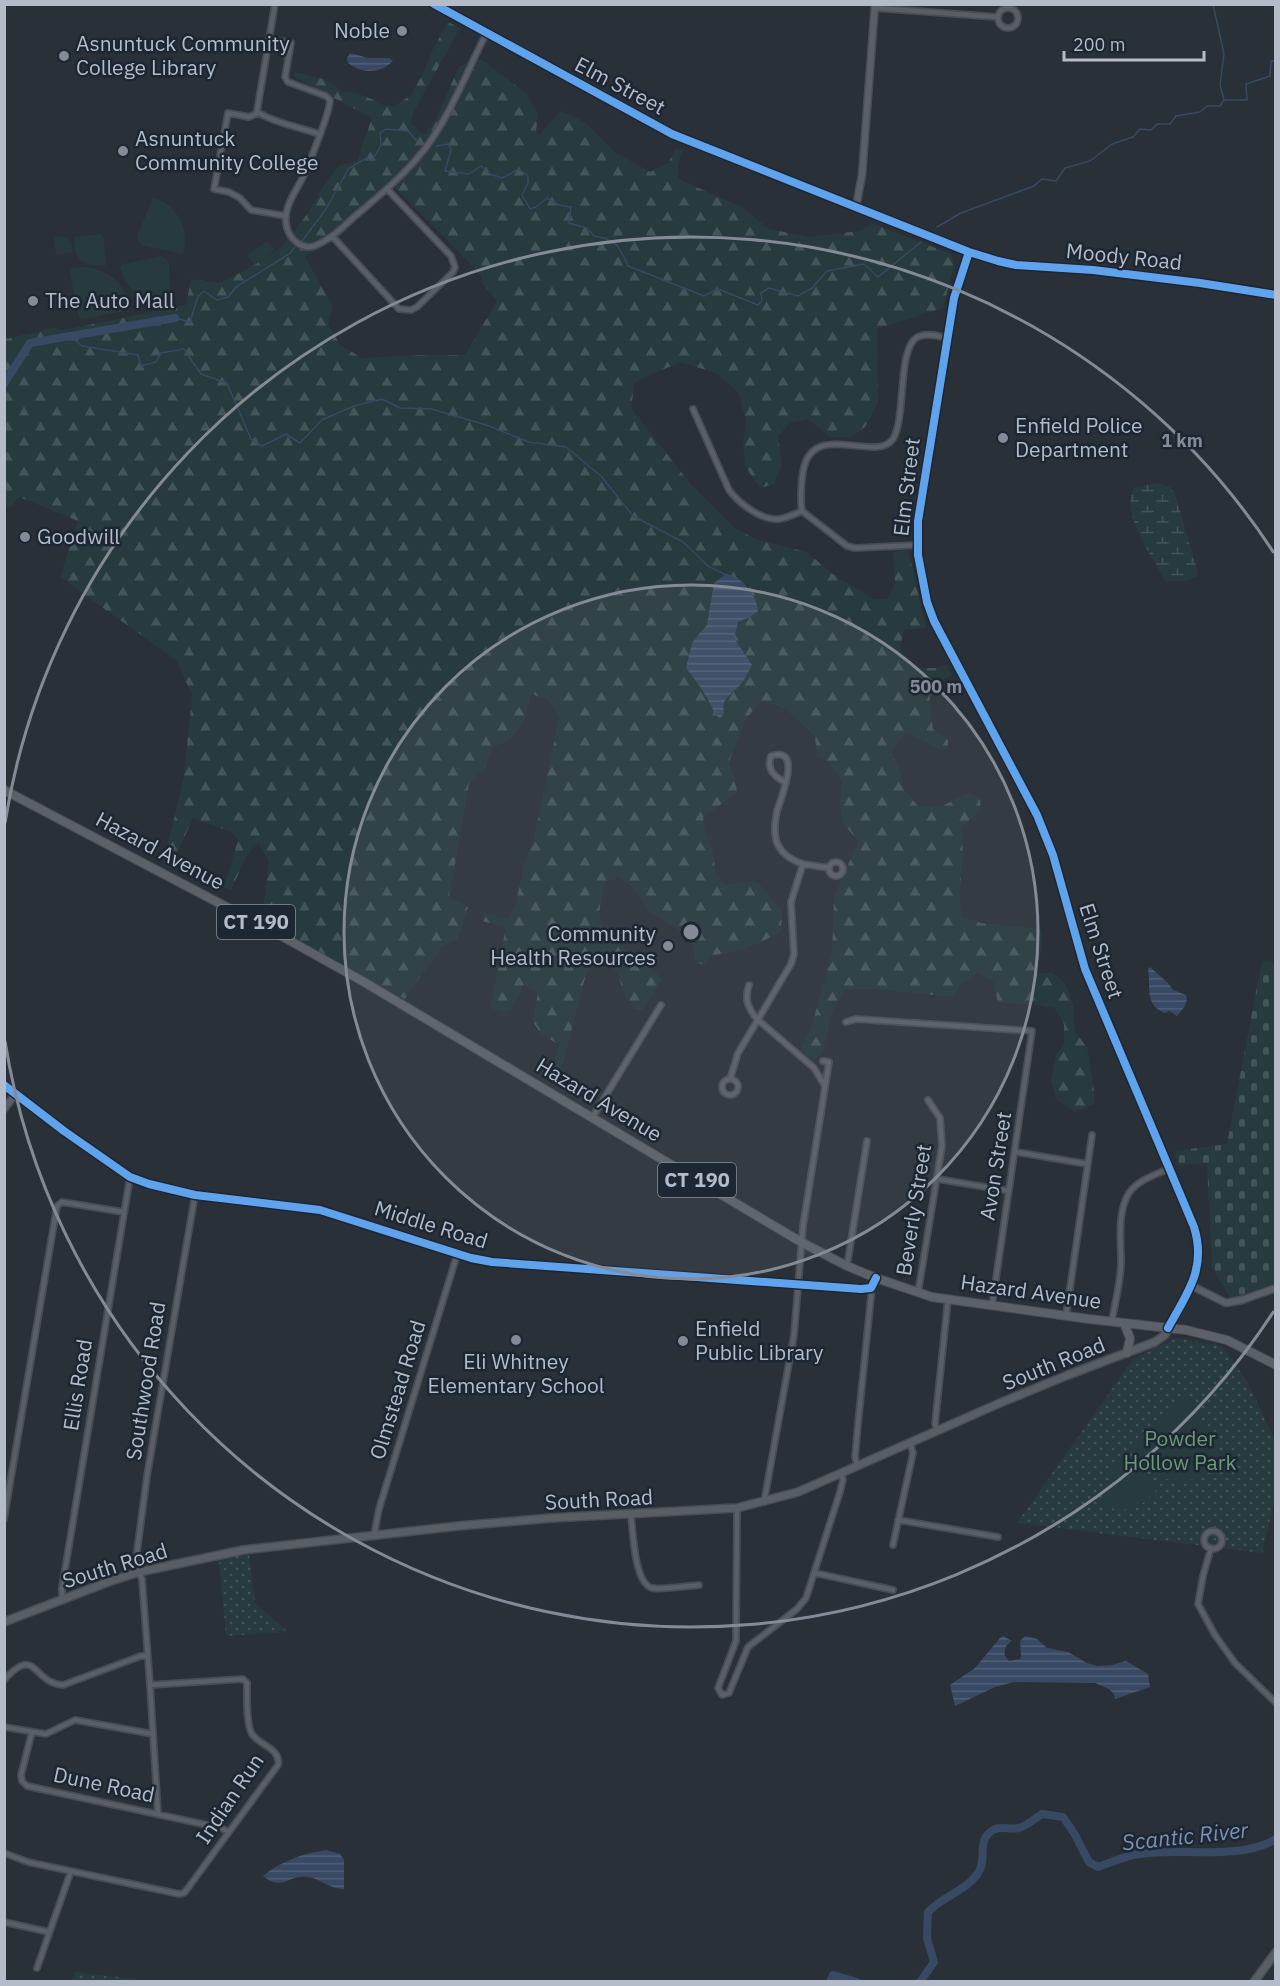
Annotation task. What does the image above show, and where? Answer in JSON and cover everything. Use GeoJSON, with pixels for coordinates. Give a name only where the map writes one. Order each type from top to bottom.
{"type":"FeatureCollection","features":[{"type":"Feature","properties":{"kind":"main road","name":"Hazard Avenue"},"geometry":{"type":"LineString","coordinates":[[4,790],[326,960],[402,1003],[801,1242],[847,1266],[918,1293],[948,1299],[1212,1335],[1227,1340],[1275,1365]]}},
{"type":"Feature","properties":{"kind":"main road"},"geometry":{"type":"LineString","coordinates":[[1124,1323],[1130,1338],[1126,1353]]}},
{"type":"Feature","properties":{"kind":"main road","name":"South Road"},"geometry":{"type":"LineString","coordinates":[[4,1622],[139,1572],[243,1550],[543,1519],[737,1508],[764,1502],[798,1492],[937,1430],[1068,1375],[1155,1342],[1164,1335],[1168,1328]]}},
{"type":"Feature","properties":{"kind":"main road"},"geometry":{"type":"LineString","coordinates":[[1254,1982],[1275,1952]]}},
{"type":"Feature","properties":{"kind":"street"},"geometry":{"type":"LineString","coordinates":[[275,4],[256,107],[258,112],[269,119],[319,134]]}},
{"type":"Feature","properties":{"kind":"street","name":"Elm Street"},"geometry":{"type":"LineString","coordinates":[[434,4],[672,134],[969,252],[958,281],[919,511],[918,545],[923,585],[934,621],[1038,815],[1053,855],[1085,969],[1198,1240],[1197,1272],[1192,1286],[1168,1328]]}},
{"type":"Feature","properties":{"kind":"street"},"geometry":{"type":"LineString","coordinates":[[856,207],[862,175],[875,6],[997,17]]}},
{"type":"Feature","properties":{"kind":"street"},"geometry":{"type":"LineString","coordinates":[[1009,8],[1014,10],[1018,17],[1015,24],[1008,28],[1000,25],[997,17],[1001,10],[1009,8]]}},
{"type":"Feature","properties":{"kind":"street"},"geometry":{"type":"LineString","coordinates":[[269,39],[291,43],[285,77],[288,82],[326,96],[330,100],[305,173],[288,206],[286,216],[287,228],[294,240],[300,245],[312,247],[332,236],[387,189],[422,153],[440,127],[486,34]]}},
{"type":"Feature","properties":{"kind":"street"},"geometry":{"type":"LineString","coordinates":[[258,112],[249,117],[228,113],[214,189],[229,192],[240,198],[251,210],[286,216]]}},
{"type":"Feature","properties":{"kind":"street"},"geometry":{"type":"LineString","coordinates":[[332,236],[399,309],[411,310],[417,307],[453,272],[454,262],[451,256],[387,189]]}},
{"type":"Feature","properties":{"kind":"street","name":"Moody Road"},"geometry":{"type":"LineString","coordinates":[[969,252],[1016,265],[1104,271],[1275,295]]}},
{"type":"Feature","properties":{"kind":"street"},"geometry":{"type":"LineString","coordinates":[[918,545],[852,547],[802,511],[802,475],[808,457],[818,449],[832,444],[846,443],[879,447],[888,443],[896,431],[909,344],[922,335],[947,338]]}},
{"type":"Feature","properties":{"kind":"street"},"geometry":{"type":"LineString","coordinates":[[693,409],[729,490],[738,500],[760,514],[775,520],[802,511]]}},
{"type":"Feature","properties":{"kind":"street"},"geometry":{"type":"LineString","coordinates":[[786,783],[770,770],[771,756],[776,754],[783,757],[787,762],[789,772],[786,783],[777,812],[776,840],[781,850],[791,860],[829,868]]}},
{"type":"Feature","properties":{"kind":"street"},"geometry":{"type":"LineString","coordinates":[[730,1079],[738,1053],[791,964],[794,954],[791,902],[803,864]]}},
{"type":"Feature","properties":{"kind":"street"},"geometry":{"type":"LineString","coordinates":[[749,985],[746,994],[748,1006],[757,1019],[814,1068],[825,1086]]}},
{"type":"Feature","properties":{"kind":"street"},"geometry":{"type":"LineString","coordinates":[[592,1118],[660,1005]]}},
{"type":"Feature","properties":{"kind":"street","name":"Avon Street"},"geometry":{"type":"LineString","coordinates":[[846,1022],[856,1019],[1032,1031],[992,1306]]}},
{"type":"Feature","properties":{"kind":"street"},"geometry":{"type":"LineString","coordinates":[[764,1502],[793,1345],[801,1242],[829,1062],[823,1061]]}},
{"type":"Feature","properties":{"kind":"street","name":"Middle Road"},"geometry":{"type":"LineString","coordinates":[[4,1085],[130,1177],[195,1195],[320,1210],[457,1255],[492,1262],[861,1289],[872,1287]]}},
{"type":"Feature","properties":{"kind":"street"},"geometry":{"type":"LineString","coordinates":[[4,1109],[15,1095]]}},
{"type":"Feature","properties":{"kind":"street","name":"Beverly Street"},"geometry":{"type":"LineString","coordinates":[[918,1293],[942,1146],[940,1118],[928,1100]]}},
{"type":"Feature","properties":{"kind":"street"},"geometry":{"type":"LineString","coordinates":[[1066,1316],[1092,1135]]}},
{"type":"Feature","properties":{"kind":"street"},"geometry":{"type":"LineString","coordinates":[[847,1266],[867,1141]]}},
{"type":"Feature","properties":{"kind":"street"},"geometry":{"type":"LineString","coordinates":[[1016,1152],[1087,1164]]}},
{"type":"Feature","properties":{"kind":"street"},"geometry":{"type":"LineString","coordinates":[[1112,1322],[1121,1263],[1121,1228],[1129,1194],[1139,1183],[1168,1169]]}},
{"type":"Feature","properties":{"kind":"street","name":"Ellis Road"},"geometry":{"type":"LineString","coordinates":[[62,1600],[63,1576],[130,1177]]}},
{"type":"Feature","properties":{"kind":"street"},"geometry":{"type":"LineString","coordinates":[[938,1179],[1009,1191]]}},
{"type":"Feature","properties":{"kind":"street","name":"Southwood Road"},"geometry":{"type":"LineString","coordinates":[[139,1572],[135,1567],[141,1516],[195,1195]]}},
{"type":"Feature","properties":{"kind":"street"},"geometry":{"type":"LineString","coordinates":[[4,1519],[57,1206],[62,1202],[123,1212]]}},
{"type":"Feature","properties":{"kind":"street","name":"Olmstead Road"},"geometry":{"type":"LineString","coordinates":[[374,1535],[380,1506],[457,1255]]}},
{"type":"Feature","properties":{"kind":"street"},"geometry":{"type":"LineString","coordinates":[[857,1465],[855,1457],[859,1414],[872,1287],[876,1278]]}},
{"type":"Feature","properties":{"kind":"street"},"geometry":{"type":"LineString","coordinates":[[1192,1286],[1226,1303],[1242,1300],[1275,1288]]}},
{"type":"Feature","properties":{"kind":"street"},"geometry":{"type":"LineString","coordinates":[[937,1430],[935,1424],[948,1299]]}},
{"type":"Feature","properties":{"kind":"street"},"geometry":{"type":"LineString","coordinates":[[893,1545],[913,1453],[910,1442]]}},
{"type":"Feature","properties":{"kind":"street"},"geometry":{"type":"LineString","coordinates":[[737,1508],[736,1641],[718,1688],[722,1695],[729,1693],[748,1647],[797,1609],[806,1598],[843,1480],[842,1473]]}},
{"type":"Feature","properties":{"kind":"street"},"geometry":{"type":"LineString","coordinates":[[631,1515],[636,1559],[644,1582],[652,1588],[699,1586]]}},
{"type":"Feature","properties":{"kind":"street"},"geometry":{"type":"LineString","coordinates":[[898,1520],[998,1537]]}},
{"type":"Feature","properties":{"kind":"street"},"geometry":{"type":"LineString","coordinates":[[1211,1548],[1198,1604],[1234,1663],[1275,1703]]}},
{"type":"Feature","properties":{"kind":"street"},"geometry":{"type":"LineString","coordinates":[[139,1572],[150,1685],[158,1814]]}},
{"type":"Feature","properties":{"kind":"street"},"geometry":{"type":"LineString","coordinates":[[815,1573],[893,1590]]}},
{"type":"Feature","properties":{"kind":"street"},"geometry":{"type":"LineString","coordinates":[[736,1641],[748,1647]]}},
{"type":"Feature","properties":{"kind":"street"},"geometry":{"type":"LineString","coordinates":[[4,1680],[15,1668],[26,1664],[49,1681],[63,1685],[141,1656],[147,1656]]}},
{"type":"Feature","properties":{"kind":"street","name":"Indian Run"},"geometry":{"type":"LineString","coordinates":[[4,1853],[28,1862],[178,1894],[184,1893],[278,1765],[279,1759],[276,1753],[252,1734],[249,1726],[247,1683],[243,1679],[150,1685]]}},
{"type":"Feature","properties":{"kind":"street"},"geometry":{"type":"LineString","coordinates":[[4,1727],[46,1734],[75,1720],[147,1735],[153,1734]]}},
{"type":"Feature","properties":{"kind":"street","name":"Dune Road"},"geometry":{"type":"LineString","coordinates":[[32,1732],[21,1775],[22,1781],[27,1786],[221,1828],[229,1832]]}},
{"type":"Feature","properties":{"kind":"street"},"geometry":{"type":"LineString","coordinates":[[37,1968],[71,1871]]}},
{"type":"Feature","properties":{"kind":"street"},"geometry":{"type":"LineString","coordinates":[[4,1922],[49,1932]]}},
{"type":"Feature","properties":{"kind":"green space"},"geometry":{"type":"Polygon","coordinates":[[[448,22],[460,28],[414,111],[411,123],[420,132],[426,134],[432,126],[460,66],[481,59],[527,94],[538,115],[536,131],[540,135],[562,111],[586,123],[616,153],[650,172],[668,163],[676,148],[682,150],[678,177],[742,207],[769,229],[809,237],[860,231],[871,223],[951,254],[954,264],[943,308],[877,329],[878,403],[865,427],[850,437],[830,437],[808,419],[790,423],[778,436],[782,465],[774,484],[760,488],[745,466],[743,442],[746,421],[738,392],[716,373],[680,362],[635,382],[631,408],[692,486],[735,528],[755,539],[807,552],[831,573],[874,599],[888,599],[895,583],[893,552],[908,550],[926,627],[904,630],[900,649],[916,668],[935,668],[947,665],[951,675],[942,680],[932,691],[930,704],[933,729],[948,740],[948,747],[943,751],[909,733],[902,736],[891,752],[905,791],[918,806],[942,806],[970,792],[980,800],[981,809],[961,828],[963,850],[961,917],[981,923],[1041,929],[1038,974],[1052,972],[1065,983],[1073,1005],[1075,1032],[1087,1047],[1094,1104],[1075,1112],[1056,1099],[1051,1080],[1056,1055],[1064,1043],[1064,1024],[1055,1008],[1033,1004],[998,1003],[993,981],[977,973],[959,987],[953,997],[877,989],[845,989],[832,1012],[822,1054],[812,1059],[800,1050],[811,1029],[832,953],[834,898],[858,841],[842,822],[840,801],[842,782],[829,762],[817,757],[815,736],[785,708],[761,701],[746,719],[729,762],[737,793],[703,817],[705,832],[713,852],[716,876],[726,885],[755,881],[782,912],[781,932],[747,947],[712,955],[704,965],[695,962],[693,942],[677,928],[650,912],[635,889],[619,877],[605,883],[600,904],[603,926],[617,943],[662,979],[642,1010],[635,1009],[626,997],[614,968],[593,960],[586,974],[560,1074],[553,1081],[549,1079],[560,1045],[542,1035],[533,1022],[538,992],[523,985],[511,1010],[502,1012],[491,1008],[505,927],[482,921],[483,913],[508,919],[516,903],[524,864],[534,839],[559,718],[549,700],[531,694],[524,720],[516,733],[493,747],[486,767],[469,783],[449,898],[468,907],[457,940],[442,946],[405,999],[262,920],[269,860],[258,843],[246,857],[231,890],[224,887],[238,840],[232,832],[193,818],[170,869],[163,865],[184,777],[192,695],[176,660],[60,577],[78,521],[19,497],[10,508],[5,506],[5,339],[54,328],[64,330],[186,305],[191,279],[219,283],[281,248],[308,213],[327,180],[340,165],[357,161],[372,118],[296,78],[294,72],[323,79],[343,91],[356,93],[379,104],[393,107],[411,95],[424,72],[432,51],[448,22]],[[395,187],[342,234],[305,257],[333,306],[328,324],[340,345],[362,358],[465,355],[497,301],[483,284],[481,275],[395,187]]]}},
{"type":"Feature","properties":{"kind":"green space"},"geometry":{"type":"Polygon","coordinates":[[[153,197],[169,206],[180,219],[185,235],[183,254],[141,245],[137,237],[153,197]]]}},
{"type":"Feature","properties":{"kind":"green space"},"geometry":{"type":"Polygon","coordinates":[[[101,234],[104,239],[106,266],[85,264],[78,258],[74,237],[101,234]]]}},
{"type":"Feature","properties":{"kind":"green space"},"geometry":{"type":"Polygon","coordinates":[[[54,236],[67,239],[73,252],[56,255],[54,236]]]}},
{"type":"Feature","properties":{"kind":"green space"},"geometry":{"type":"Polygon","coordinates":[[[267,240],[275,250],[255,265],[247,256],[267,240]]]}},
{"type":"Feature","properties":{"kind":"green space"},"geometry":{"type":"Polygon","coordinates":[[[162,256],[169,262],[170,304],[152,303],[137,295],[126,282],[120,265],[162,256]]]}},
{"type":"Feature","properties":{"kind":"green space"},"geometry":{"type":"Polygon","coordinates":[[[82,267],[100,270],[115,279],[125,292],[130,310],[83,319],[79,317],[69,269],[82,267]]]}},
{"type":"Feature","properties":{"kind":"green space"},"geometry":{"type":"Polygon","coordinates":[[[1157,483],[1170,487],[1175,494],[1198,572],[1197,577],[1184,581],[1165,581],[1135,525],[1130,502],[1132,491],[1135,487],[1157,483]]]}},
{"type":"Feature","properties":{"kind":"green space"},"geometry":{"type":"Polygon","coordinates":[[[1262,961],[1275,963],[1275,1283],[1231,1299],[1212,1268],[1207,1163],[1178,1165],[1175,1151],[1227,1144],[1262,961]]]}},
{"type":"Feature","properties":{"kind":"green space","name":"Powder Hollow Park"},"geometry":{"type":"Polygon","coordinates":[[[1176,1338],[1222,1346],[1248,1383],[1275,1441],[1275,1498],[1262,1553],[1017,1523],[1134,1358],[1176,1338]]]}},
{"type":"Feature","properties":{"kind":"green space"},"geometry":{"type":"Polygon","coordinates":[[[1183,1398],[1192,1401],[1227,1462],[1197,1478],[1173,1481],[1151,1470],[1128,1446],[1183,1398]]]}},
{"type":"Feature","properties":{"kind":"green space"},"geometry":{"type":"Polygon","coordinates":[[[1126,1462],[1160,1485],[1147,1499],[1133,1508],[1117,1509],[1099,1503],[1116,1464],[1126,1462]]]}},
{"type":"Feature","properties":{"kind":"green space"},"geometry":{"type":"Polygon","coordinates":[[[248,1545],[255,1603],[288,1632],[226,1636],[218,1550],[248,1545]]]}},
{"type":"Feature","properties":{"kind":"green space"},"geometry":{"type":"Polygon","coordinates":[[[76,1972],[150,1981],[71,1981],[76,1972]]]}},
{"type":"Feature","properties":{"kind":"water"},"geometry":{"type":"Polygon","coordinates":[[[350,53],[368,58],[389,58],[393,61],[377,70],[365,71],[348,63],[347,58],[350,53]]]}},
{"type":"Feature","properties":{"kind":"water"},"geometry":{"type":"Polygon","coordinates":[[[726,574],[738,579],[748,587],[755,598],[758,611],[738,622],[734,638],[752,665],[745,679],[725,700],[724,713],[720,718],[715,715],[707,697],[686,668],[692,643],[707,625],[714,583],[726,574]]]}},
{"type":"Feature","properties":{"kind":"water"},"geometry":{"type":"Polygon","coordinates":[[[1150,967],[1173,990],[1186,995],[1186,1004],[1177,1016],[1169,1011],[1165,1013],[1158,1010],[1151,1000],[1148,969],[1150,967]]]}},
{"type":"Feature","properties":{"kind":"water"},"geometry":{"type":"Polygon","coordinates":[[[1003,1636],[1012,1641],[1007,1645],[1005,1651],[1005,1656],[1009,1661],[1020,1659],[1020,1641],[1025,1636],[1037,1639],[1047,1648],[1068,1652],[1097,1666],[1126,1661],[1148,1674],[1150,1687],[1115,1699],[1109,1689],[1095,1683],[1014,1682],[995,1687],[955,1706],[950,1685],[975,1668],[1003,1636]]]}},
{"type":"Feature","properties":{"kind":"water"},"geometry":{"type":"Polygon","coordinates":[[[326,1850],[340,1854],[344,1860],[344,1889],[335,1888],[307,1877],[276,1883],[263,1876],[276,1866],[292,1859],[326,1850]]]}},
{"type":"Feature","properties":{"kind":"waterway"},"geometry":{"type":"LineString","coordinates":[[1213,4],[1224,54],[1220,85],[1224,100]]}},
{"type":"Feature","properties":{"kind":"waterway"},"geometry":{"type":"LineString","coordinates":[[937,227],[961,213],[1034,186],[1042,179],[1056,181],[1065,168],[1090,161],[1112,144],[1133,137],[1140,129],[1151,130],[1157,124],[1170,124],[1176,116],[1200,112],[1207,106],[1220,106],[1224,100],[1247,100],[1246,84],[1270,76],[1271,61],[1276,61]]}},
{"type":"Feature","properties":{"kind":"waterway"},"geometry":{"type":"LineString","coordinates":[[302,241],[326,209],[349,168],[367,158],[372,161],[381,145],[380,133],[386,129],[408,131],[417,141]]}},
{"type":"Feature","properties":{"kind":"waterway"},"geometry":{"type":"LineString","coordinates":[[436,146],[449,144],[451,150],[445,171],[469,174],[481,166],[490,174],[502,178],[519,169],[528,176],[528,183],[522,195],[530,209],[547,198],[559,205],[571,207],[569,223],[587,228],[594,236],[612,242],[620,249],[628,266],[704,296],[718,289],[758,305],[762,300],[761,293],[769,288],[798,296],[812,288],[827,271],[864,264],[878,277],[921,242]]}},
{"type":"Feature","properties":{"kind":"waterway"},"geometry":{"type":"LineString","coordinates":[[175,318],[190,322],[198,296],[204,291],[217,300],[228,297],[236,287],[289,254],[295,247]]}},
{"type":"Feature","properties":{"kind":"waterway"},"geometry":{"type":"LineString","coordinates":[[4,384],[30,343],[175,318]]}},
{"type":"Feature","properties":{"kind":"waterway"},"geometry":{"type":"LineString","coordinates":[[69,335],[82,346],[138,355],[141,366],[156,362],[161,353],[184,349],[201,374],[227,383],[251,439],[262,446],[286,434],[300,443],[322,420],[354,406],[382,399],[400,408],[432,409],[486,425],[529,442],[566,447],[601,476],[633,516],[683,542],[708,566],[726,575]]}},
{"type":"Feature","properties":{"kind":"waterway","name":"Scantic River"},"geometry":{"type":"LineString","coordinates":[[920,1982],[934,1962],[927,1938],[928,1912],[961,1889],[978,1873],[982,1863],[983,1843],[988,1834],[995,1829],[1019,1828],[1042,1814],[1063,1817],[1089,1862],[1098,1867],[1133,1855],[1243,1850],[1276,1839]]}},
{"type":"Feature","properties":{"kind":"waterway","name":"Scantic River"},"geometry":{"type":"LineString","coordinates":[[830,1982],[833,1975],[857,1982]]}},
{"type":"Feature","properties":{"kind":"cycle path"},"geometry":{"type":"LineString","coordinates":[[434,4],[672,134],[969,252],[1016,265],[1093,270],[1276,295]]}},
{"type":"Feature","properties":{"kind":"cycle path"},"geometry":{"type":"LineString","coordinates":[[969,252],[954,298],[918,521],[918,555],[927,602],[934,621],[1037,815],[1053,855],[1085,969],[1194,1227],[1198,1256],[1193,1280],[1168,1328]]}},
{"type":"Feature","properties":{"kind":"cycle path"},"geometry":{"type":"LineString","coordinates":[[4,1085],[130,1177],[195,1195],[320,1210],[471,1258],[492,1262],[861,1289],[871,1288],[876,1278]]}},
{"type":"Feature","properties":{"kind":"place","name":"Noble"},"geometry":{"type":"Point","coordinates":[402,31]}},
{"type":"Feature","properties":{"kind":"place","name":"Asnuntuck Community College Library"},"geometry":{"type":"Point","coordinates":[64,56]}},
{"type":"Feature","properties":{"kind":"place","name":"Asnuntuck Community College"},"geometry":{"type":"Point","coordinates":[123,151]}},
{"type":"Feature","properties":{"kind":"place","name":"The Auto Mall"},"geometry":{"type":"Point","coordinates":[33,301]}},
{"type":"Feature","properties":{"kind":"place","name":"Enfield Police Department"},"geometry":{"type":"Point","coordinates":[1003,438]}},
{"type":"Feature","properties":{"kind":"place","name":"Goodwill"},"geometry":{"type":"Point","coordinates":[25,537]}},
{"type":"Feature","properties":{"kind":"place","name":"Community Health Resources"},"geometry":{"type":"Point","coordinates":[668,946]}},
{"type":"Feature","properties":{"kind":"place","name":"Eli Whitney Elementary School"},"geometry":{"type":"Point","coordinates":[516,1340]}},
{"type":"Feature","properties":{"kind":"place","name":"Enfield Public Library"},"geometry":{"type":"Point","coordinates":[683,1341]}}]}
